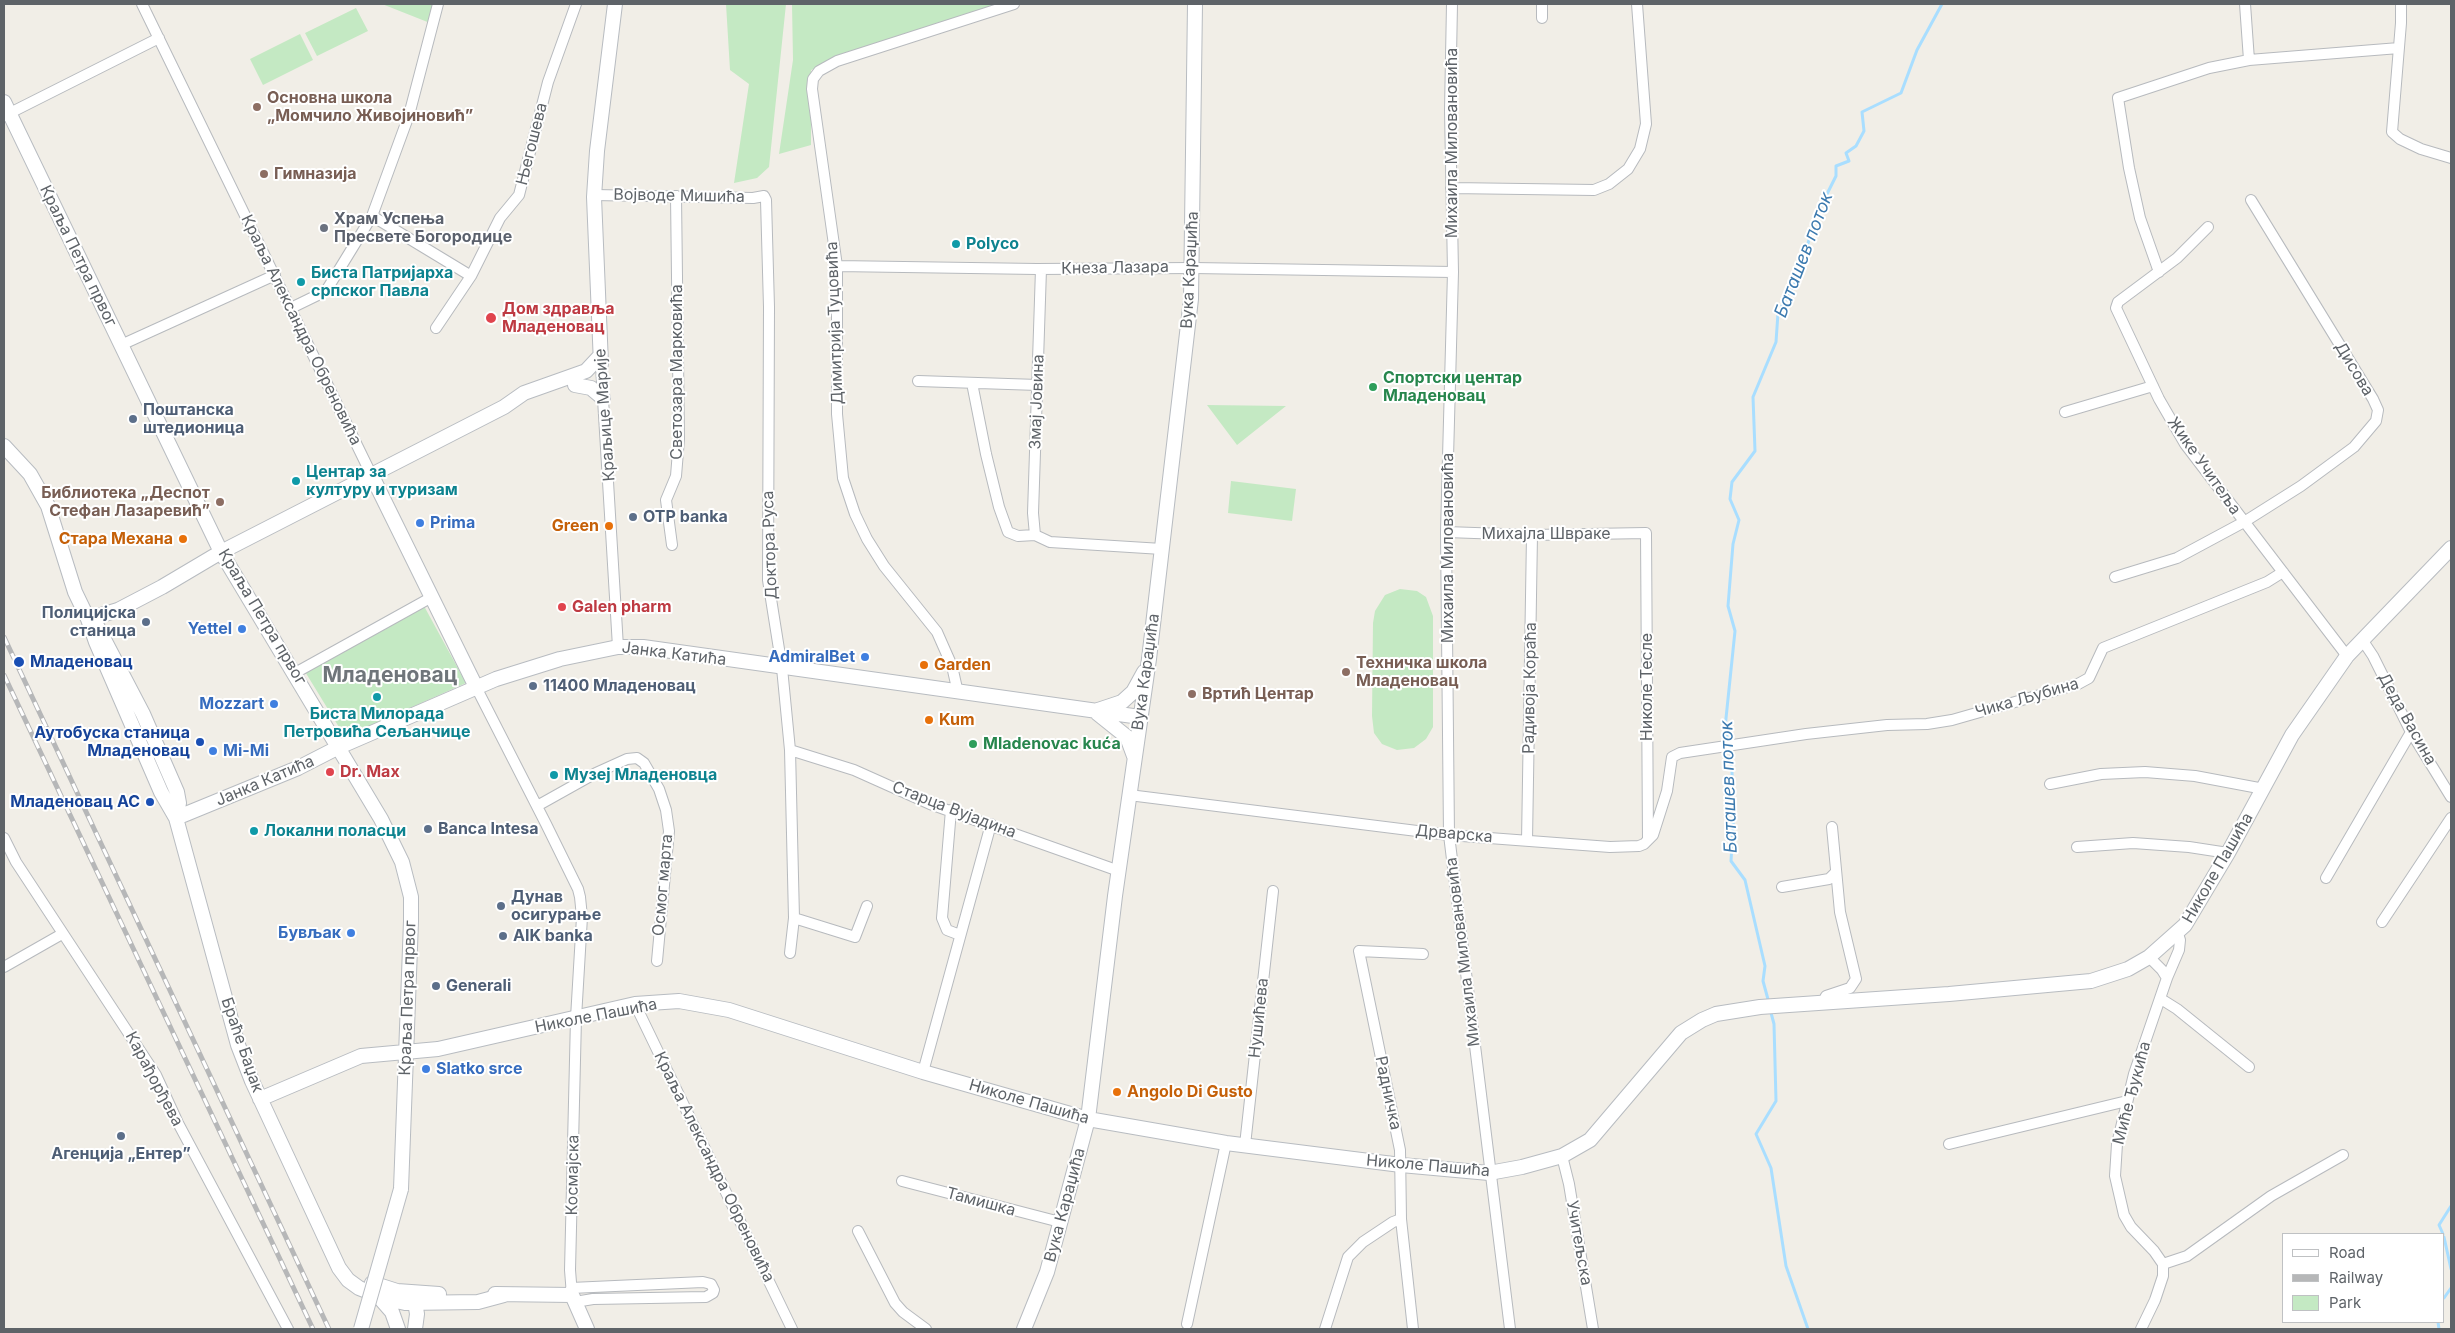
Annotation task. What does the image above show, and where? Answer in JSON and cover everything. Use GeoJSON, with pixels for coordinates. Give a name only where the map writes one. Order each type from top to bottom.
{"type":"FeatureCollection","features":[{"type":"Feature","properties":{"kind":"street","name":"Краља Александра Обреновића"},"geometry":{"type":"LineString","coordinates":[[142,4],[371,474],[578,888],[582,917],[576,1018]]}},
{"type":"Feature","properties":{"kind":"street"},"geometry":{"type":"LineString","coordinates":[[291,308],[326,291],[372,216],[409,115],[438,4]]}},
{"type":"Feature","properties":{"kind":"street","name":"Његошева"},"geometry":{"type":"LineString","coordinates":[[436,328],[471,276],[500,218],[518,195],[548,82],[576,4]]}},
{"type":"Feature","properties":{"kind":"street","name":"Краљице Марије"},"geometry":{"type":"LineString","coordinates":[[615,4],[594,195],[601,361],[618,647]]}},
{"type":"Feature","properties":{"kind":"street","name":"Димитрија Туцовића"},"geometry":{"type":"LineString","coordinates":[[958,693],[952,666],[937,632],[874,551],[858,521],[846,488],[838,442],[837,266],[812,89],[813,79],[819,71],[837,61],[1014,4]]}},
{"type":"Feature","properties":{"kind":"street","name":"Вука Караџића"},"geometry":{"type":"LineString","coordinates":[[1024,1329],[1046,1272],[1088,1119],[1119,871],[1149,660],[1178,418],[1193,268],[1195,4]]}},
{"type":"Feature","properties":{"kind":"street","name":"Михаила Миловановића"},"geometry":{"type":"LineString","coordinates":[[1452,4],[1450,110],[1453,272],[1446,532],[1449,835],[1489,1173],[1510,1329]]}},
{"type":"Feature","properties":{"kind":"street"},"geometry":{"type":"LineString","coordinates":[[1542,4],[1542,18]]}},
{"type":"Feature","properties":{"kind":"street"},"geometry":{"type":"LineString","coordinates":[[1451,188],[1594,190],[1609,184],[1628,169],[1640,149],[1646,124],[1637,4]]}},
{"type":"Feature","properties":{"kind":"street"},"geometry":{"type":"LineString","coordinates":[[2245,4],[2249,60]]}},
{"type":"Feature","properties":{"kind":"street"},"geometry":{"type":"LineString","coordinates":[[2401,4],[2392,132],[2400,139],[2421,149],[2451,158]]}},
{"type":"Feature","properties":{"kind":"street"},"geometry":{"type":"LineString","coordinates":[[6,111],[159,38]]}},
{"type":"Feature","properties":{"kind":"street"},"geometry":{"type":"LineString","coordinates":[[2159,272],[2140,218],[2130,176],[2118,98],[2210,68],[2249,60],[2399,48]]}},
{"type":"Feature","properties":{"kind":"street","name":"Краља Петра првог"},"geometry":{"type":"LineString","coordinates":[[6,111],[221,552],[381,819],[402,862],[411,902],[411,943],[400,1188],[361,1329]]}},
{"type":"Feature","properties":{"kind":"street","name":"Војводе Мишића"},"geometry":{"type":"LineString","coordinates":[[594,195],[753,198],[764,196]]}},
{"type":"Feature","properties":{"kind":"street","name":"Светозара Марковића"},"geometry":{"type":"LineString","coordinates":[[672,545],[666,500],[676,476],[679,439],[676,196]]}},
{"type":"Feature","properties":{"kind":"street","name":"Доктора Руса"},"geometry":{"type":"LineString","coordinates":[[764,196],[767,208],[769,307],[768,580],[782,668],[790,750],[794,918],[790,953]]}},
{"type":"Feature","properties":{"kind":"street","name":"Дисова"},"geometry":{"type":"LineString","coordinates":[[2115,577],[2177,558],[2244,522],[2301,486],[2354,447],[2376,421],[2378,410],[2252,200]]}},
{"type":"Feature","properties":{"kind":"street"},"geometry":{"type":"LineString","coordinates":[[372,216],[471,276]]}},
{"type":"Feature","properties":{"kind":"street","name":"Жике Учитеља"},"geometry":{"type":"LineString","coordinates":[[2208,227],[2177,258],[2118,302],[2116,308],[2153,386],[2185,444],[2347,656]]}},
{"type":"Feature","properties":{"kind":"street","name":"Кнеза Лазара"},"geometry":{"type":"LineString","coordinates":[[837,266],[1453,272]]}},
{"type":"Feature","properties":{"kind":"street","name":"Змај Јовина"},"geometry":{"type":"LineString","coordinates":[[1035,535],[1033,513],[1041,269]]}},
{"type":"Feature","properties":{"kind":"street"},"geometry":{"type":"LineString","coordinates":[[121,345],[275,274]]}},
{"type":"Feature","properties":{"kind":"street"},"geometry":{"type":"LineString","coordinates":[[504,407],[575,385],[595,373],[601,361]]}},
{"type":"Feature","properties":{"kind":"street"},"geometry":{"type":"LineString","coordinates":[[88,619],[118,610],[162,587],[221,552],[504,407],[536,387],[586,371],[601,361]]}},
{"type":"Feature","properties":{"kind":"street"},"geometry":{"type":"LineString","coordinates":[[918,381],[1038,385]]}},
{"type":"Feature","properties":{"kind":"street"},"geometry":{"type":"LineString","coordinates":[[972,383],[993,481],[1008,532],[1018,536],[1035,535],[1050,542],[1162,548]]}},
{"type":"Feature","properties":{"kind":"street"},"geometry":{"type":"LineString","coordinates":[[575,385],[592,388],[603,398]]}},
{"type":"Feature","properties":{"kind":"street"},"geometry":{"type":"LineString","coordinates":[[2064,412],[2153,386]]}},
{"type":"Feature","properties":{"kind":"street","name":"Браће Баџак"},"geometry":{"type":"LineString","coordinates":[[4,446],[30,474],[44,498],[58,532],[75,592],[161,792],[176,818],[238,1045],[260,1099],[339,1268],[348,1280],[378,1296],[392,1312],[398,1329]]}},
{"type":"Feature","properties":{"kind":"street","name":"Михајла Швраке"},"geometry":{"type":"LineString","coordinates":[[1446,532],[1532,535],[1646,534]]}},
{"type":"Feature","properties":{"kind":"street","name":"Николе Тесле"},"geometry":{"type":"LineString","coordinates":[[1646,534],[1648,840]]}},
{"type":"Feature","properties":{"kind":"street","name":"Радивоја Кораћа"},"geometry":{"type":"LineString","coordinates":[[1527,841],[1532,535]]}},
{"type":"Feature","properties":{"kind":"street","name":"Николе Пашића"},"geometry":{"type":"LineString","coordinates":[[260,1099],[361,1056],[438,1049],[635,1004],[679,1001],[729,1010],[923,1072],[1088,1119],[1226,1143],[1401,1165],[1489,1173],[1562,1156],[1577,1149],[1600,1131],[1681,1033],[1716,1014],[1781,1005],[1822,1004],[2092,981],[2128,969],[2149,957],[2185,926],[2264,789],[2292,735],[2347,656],[2451,548]]}},
{"type":"Feature","properties":{"kind":"street","name":"Чика Љубина"},"geometry":{"type":"LineString","coordinates":[[1648,840],[1653,835],[1667,791],[1672,757],[1680,753],[1806,734],[1936,723],[2078,684],[2089,678],[2103,648],[2267,582],[2284,572]]}},
{"type":"Feature","properties":{"kind":"street"},"geometry":{"type":"LineString","coordinates":[[295,673],[432,597]]}},
{"type":"Feature","properties":{"kind":"street","name":"Деда Васина"},"geometry":{"type":"LineString","coordinates":[[2363,641],[2373,656],[2411,732],[2451,797]]}},
{"type":"Feature","properties":{"kind":"street","name":"Јанка Катића"},"geometry":{"type":"LineString","coordinates":[[176,818],[256,786],[476,686],[546,663],[618,647],[643,647],[958,693],[1140,717]]}},
{"type":"Feature","properties":{"kind":"street"},"geometry":{"type":"LineString","coordinates":[[1094,711],[1122,702],[1133,692],[1149,660]]}},
{"type":"Feature","properties":{"kind":"street"},"geometry":{"type":"LineString","coordinates":[[1094,711],[1119,728],[1127,737],[1135,758]]}},
{"type":"Feature","properties":{"kind":"street"},"geometry":{"type":"LineString","coordinates":[[2326,878],[2411,732]]}},
{"type":"Feature","properties":{"kind":"street","name":"Старца Вујадина"},"geometry":{"type":"LineString","coordinates":[[790,750],[854,770],[930,804],[991,824],[1077,858],[1119,871]]}},
{"type":"Feature","properties":{"kind":"street","name":"Осмог марта"},"geometry":{"type":"LineString","coordinates":[[537,806],[596,773],[627,759],[637,758],[644,763],[659,789],[666,810],[669,831],[657,961]]}},
{"type":"Feature","properties":{"kind":"street"},"geometry":{"type":"LineString","coordinates":[[2050,784],[2101,774],[2145,772],[2195,776],[2264,789]]}},
{"type":"Feature","properties":{"kind":"street","name":"Дрварска"},"geometry":{"type":"LineString","coordinates":[[1130,795],[1449,835],[1610,847],[1639,846],[1648,840]]}},
{"type":"Feature","properties":{"kind":"street"},"geometry":{"type":"LineString","coordinates":[[951,810],[942,918],[947,930],[960,935]]}},
{"type":"Feature","properties":{"kind":"street"},"geometry":{"type":"LineString","coordinates":[[2382,922],[2451,818]]}},
{"type":"Feature","properties":{"kind":"street"},"geometry":{"type":"LineString","coordinates":[[923,1072],[991,824]]}},
{"type":"Feature","properties":{"kind":"street"},"geometry":{"type":"LineString","coordinates":[[1822,1004],[1826,996],[1850,988],[1856,979],[1843,930],[1832,826]]}},
{"type":"Feature","properties":{"kind":"street","name":"Карађорђева"},"geometry":{"type":"LineString","coordinates":[[4,838],[16,862],[62,934],[156,1075],[178,1123],[288,1329]]}},
{"type":"Feature","properties":{"kind":"street"},"geometry":{"type":"LineString","coordinates":[[2077,847],[2133,843],[2190,847],[2228,853]]}},
{"type":"Feature","properties":{"kind":"street"},"geometry":{"type":"LineString","coordinates":[[1782,887],[1829,879],[1836,873]]}},
{"type":"Feature","properties":{"kind":"street","name":"Нушићева"},"geometry":{"type":"LineString","coordinates":[[1245,1145],[1273,891]]}},
{"type":"Feature","properties":{"kind":"street"},"geometry":{"type":"LineString","coordinates":[[794,918],[855,937],[867,906]]}},
{"type":"Feature","properties":{"kind":"street"},"geometry":{"type":"LineString","coordinates":[[4,967],[62,934]]}},
{"type":"Feature","properties":{"kind":"street","name":"Миће Ђукића"},"geometry":{"type":"LineString","coordinates":[[2163,1264],[2131,1226],[2120,1203],[2115,1176],[2117,1144],[2127,1101],[2167,978],[2179,950],[2180,940],[2178,934]]}},
{"type":"Feature","properties":{"kind":"street","name":"Радничка"},"geometry":{"type":"LineString","coordinates":[[1413,1329],[1401,1219],[1400,1150],[1359,952],[1423,954]]}},
{"type":"Feature","properties":{"kind":"street"},"geometry":{"type":"LineString","coordinates":[[2149,957],[2167,978]]}},
{"type":"Feature","properties":{"kind":"street"},"geometry":{"type":"LineString","coordinates":[[2161,999],[2177,1009],[2249,1067]]}},
{"type":"Feature","properties":{"kind":"street","name":"Краља Александра Обреновића"},"geometry":{"type":"LineString","coordinates":[[635,1004],[792,1329]]}},
{"type":"Feature","properties":{"kind":"street","name":"Космајска"},"geometry":{"type":"LineString","coordinates":[[576,1018],[573,1295],[587,1329]]}},
{"type":"Feature","properties":{"kind":"street"},"geometry":{"type":"LineString","coordinates":[[1949,1144],[2127,1101]]}},
{"type":"Feature","properties":{"kind":"street"},"geometry":{"type":"LineString","coordinates":[[1187,1324],[1226,1143]]}},
{"type":"Feature","properties":{"kind":"street"},"geometry":{"type":"LineString","coordinates":[[2140,1329],[2155,1300],[2162,1276],[2163,1264],[2187,1256],[2271,1196],[2343,1155]]}},
{"type":"Feature","properties":{"kind":"street","name":"Учитељска"},"geometry":{"type":"LineString","coordinates":[[1562,1156],[1571,1194],[1593,1329]]}},
{"type":"Feature","properties":{"kind":"street","name":"Тамишка"},"geometry":{"type":"LineString","coordinates":[[902,1181],[1060,1222]]}},
{"type":"Feature","properties":{"kind":"street"},"geometry":{"type":"LineString","coordinates":[[1325,1329],[1348,1257],[1363,1242],[1393,1222],[1401,1219]]}},
{"type":"Feature","properties":{"kind":"street"},"geometry":{"type":"LineString","coordinates":[[858,1231],[895,1302],[904,1312],[926,1329]]}},
{"type":"Feature","properties":{"kind":"street"},"geometry":{"type":"LineString","coordinates":[[337,1262],[373,1284],[411,1300],[504,1295],[573,1295],[703,1282],[711,1284],[714,1290],[706,1297],[593,1299],[573,1295]]}},
{"type":"Feature","properties":{"kind":"street"},"geometry":{"type":"LineString","coordinates":[[378,1296],[441,1303],[488,1301],[504,1295]]}},
{"type":"Feature","properties":{"kind":"street"},"geometry":{"type":"LineString","coordinates":[[411,1300],[415,1328]]}},
{"type":"Feature","properties":{"kind":"street"},"geometry":{"type":"LineString","coordinates":[[398,1329],[411,1300]]}},
{"type":"Feature","properties":{"kind":"street"},"geometry":{"type":"LineString","coordinates":[[415,1328],[426,1314],[441,1303]]}},
{"type":"Feature","properties":{"kind":"green space"},"geometry":{"type":"Polygon","coordinates":[[[382,4],[432,4],[430,23],[382,4]]]}},
{"type":"Feature","properties":{"kind":"green space"},"geometry":{"type":"Polygon","coordinates":[[[726,4],[786,4],[769,167],[757,178],[734,183],[749,84],[730,70],[726,4]]]}},
{"type":"Feature","properties":{"kind":"green space"},"geometry":{"type":"Polygon","coordinates":[[[792,4],[999,4],[811,70],[811,145],[779,154],[793,60],[792,4]]]}},
{"type":"Feature","properties":{"kind":"green space"},"geometry":{"type":"Polygon","coordinates":[[[356,8],[368,31],[317,56],[305,33],[356,8]]]}},
{"type":"Feature","properties":{"kind":"green space"},"geometry":{"type":"Polygon","coordinates":[[[300,34],[313,60],[263,85],[250,59],[300,34]]]}},
{"type":"Feature","properties":{"kind":"green space"},"geometry":{"type":"Polygon","coordinates":[[[1207,405],[1286,406],[1237,445],[1207,405]]]}},
{"type":"Feature","properties":{"kind":"green space"},"geometry":{"type":"Polygon","coordinates":[[[1231,481],[1296,489],[1292,521],[1228,513],[1231,481]]]}},
{"type":"Feature","properties":{"kind":"green space"},"geometry":{"type":"Polygon","coordinates":[[[1400,589],[1417,591],[1426,597],[1433,616],[1433,727],[1426,739],[1414,748],[1397,750],[1382,744],[1374,733],[1372,716],[1373,623],[1375,611],[1385,595],[1400,589]]]}},
{"type":"Feature","properties":{"kind":"green space"},"geometry":{"type":"Polygon","coordinates":[[[424,606],[466,683],[345,737],[304,670],[424,606]]]}},
{"type":"Feature","properties":{"kind":"waterway","name":"Баташев поток"},"geometry":{"type":"LineString","coordinates":[[1769,1003],[1763,981],[1765,966],[1745,880],[1731,861],[1734,810],[1731,754],[1725,728],[1735,631],[1728,606],[1733,544],[1739,520],[1730,499],[1732,482],[1755,451],[1753,397],[1776,342],[1778,313],[1799,276],[1815,218],[1836,176],[1836,166],[1849,161],[1846,153],[1856,146],[1864,131],[1862,112],[1901,93],[1917,50],[1942,4]]}},
{"type":"Feature","properties":{"kind":"waterway","name":"Баташев поток"},"geometry":{"type":"LineString","coordinates":[[1770,1009],[1774,1024],[1776,1101],[1756,1134],[1771,1168],[1786,1266],[1808,1329]]}},
{"type":"Feature","properties":{"kind":"waterway"},"geometry":{"type":"LineString","coordinates":[[2443,1233],[2439,1225],[2451,1206]]}},
{"type":"Feature","properties":{"kind":"waterway"},"geometry":{"type":"LineString","coordinates":[[2445,1242],[2451,1269]]}},
{"type":"Feature","properties":{"kind":"waterway"},"geometry":{"type":"LineString","coordinates":[[2445,1297],[2451,1288]]}},
{"type":"Feature","properties":{"kind":"waterway"},"geometry":{"type":"LineString","coordinates":[[2438,1323],[2439,1329]]}},
{"type":"Feature","properties":{"kind":"railway"},"geometry":{"type":"LineString","coordinates":[[4,637],[329,1329]]}},
{"type":"Feature","properties":{"kind":"railway"},"geometry":{"type":"LineString","coordinates":[[4,675],[313,1329]]}},
{"type":"Feature","properties":{"kind":"place","name":"Основна школа „Момчило Живојиновић”"},"geometry":{"type":"Point","coordinates":[257,107]}},
{"type":"Feature","properties":{"kind":"place","name":"Гимназија"},"geometry":{"type":"Point","coordinates":[264,174]}},
{"type":"Feature","properties":{"kind":"place","name":"Храм Успења Пресвете Богородице"},"geometry":{"type":"Point","coordinates":[324,228]}},
{"type":"Feature","properties":{"kind":"place","name":"Polyco"},"geometry":{"type":"Point","coordinates":[956,244]}},
{"type":"Feature","properties":{"kind":"place","name":"Биста Патријарха српског Павла"},"geometry":{"type":"Point","coordinates":[301,282]}},
{"type":"Feature","properties":{"kind":"place","name":"Дом здравља Младеновац"},"geometry":{"type":"Point","coordinates":[491,318]}},
{"type":"Feature","properties":{"kind":"place","name":"Спортски центар Младеновац"},"geometry":{"type":"Point","coordinates":[1373,387]}},
{"type":"Feature","properties":{"kind":"place","name":"Поштанска штедионица"},"geometry":{"type":"Point","coordinates":[133,419]}},
{"type":"Feature","properties":{"kind":"place","name":"Центар за културу и туризам"},"geometry":{"type":"Point","coordinates":[296,481]}},
{"type":"Feature","properties":{"kind":"place","name":"Библиотека „Деспот Стефан Лазаревић”"},"geometry":{"type":"Point","coordinates":[220,502]}},
{"type":"Feature","properties":{"kind":"place","name":"OTP banka"},"geometry":{"type":"Point","coordinates":[633,517]}},
{"type":"Feature","properties":{"kind":"place","name":"Prima"},"geometry":{"type":"Point","coordinates":[420,523]}},
{"type":"Feature","properties":{"kind":"place","name":"Green"},"geometry":{"type":"Point","coordinates":[609,526]}},
{"type":"Feature","properties":{"kind":"place","name":"Стара Механа"},"geometry":{"type":"Point","coordinates":[183,539]}},
{"type":"Feature","properties":{"kind":"place","name":"Galen pharm"},"geometry":{"type":"Point","coordinates":[562,607]}},
{"type":"Feature","properties":{"kind":"place","name":"Полицијска станица"},"geometry":{"type":"Point","coordinates":[146,622]}},
{"type":"Feature","properties":{"kind":"place","name":"Yettel"},"geometry":{"type":"Point","coordinates":[242,629]}},
{"type":"Feature","properties":{"kind":"place","name":"AdmiralBet"},"geometry":{"type":"Point","coordinates":[865,657]}},
{"type":"Feature","properties":{"kind":"place","name":"Младеновац"},"geometry":{"type":"Point","coordinates":[19,662]}},
{"type":"Feature","properties":{"kind":"place","name":"Garden"},"geometry":{"type":"Point","coordinates":[924,665]}},
{"type":"Feature","properties":{"kind":"place","name":"Техничка школа Младеновац"},"geometry":{"type":"Point","coordinates":[1346,672]}},
{"type":"Feature","properties":{"kind":"place","name":"11400 Младеновац"},"geometry":{"type":"Point","coordinates":[533,686]}},
{"type":"Feature","properties":{"kind":"place","name":"Вртић Центар"},"geometry":{"type":"Point","coordinates":[1192,694]}},
{"type":"Feature","properties":{"kind":"place","name":"Биста Милорада Петровића Сељанчице"},"geometry":{"type":"Point","coordinates":[377,697]}},
{"type":"Feature","properties":{"kind":"place","name":"Mozzart"},"geometry":{"type":"Point","coordinates":[274,704]}},
{"type":"Feature","properties":{"kind":"place","name":"Kum"},"geometry":{"type":"Point","coordinates":[929,720]}},
{"type":"Feature","properties":{"kind":"place","name":"Аутобуска станица Младеновац"},"geometry":{"type":"Point","coordinates":[200,742]}},
{"type":"Feature","properties":{"kind":"place","name":"Mladenovac kuća"},"geometry":{"type":"Point","coordinates":[973,744]}},
{"type":"Feature","properties":{"kind":"place","name":"Mi-Mi"},"geometry":{"type":"Point","coordinates":[213,751]}},
{"type":"Feature","properties":{"kind":"place","name":"Dr. Max"},"geometry":{"type":"Point","coordinates":[330,772]}},
{"type":"Feature","properties":{"kind":"place","name":"Музеј Младеновца"},"geometry":{"type":"Point","coordinates":[554,775]}},
{"type":"Feature","properties":{"kind":"place","name":"Младеновац АС"},"geometry":{"type":"Point","coordinates":[150,802]}},
{"type":"Feature","properties":{"kind":"place","name":"Banca Intesa"},"geometry":{"type":"Point","coordinates":[428,829]}},
{"type":"Feature","properties":{"kind":"place","name":"Локални поласци"},"geometry":{"type":"Point","coordinates":[254,831]}},
{"type":"Feature","properties":{"kind":"place","name":"Дунав осигурање"},"geometry":{"type":"Point","coordinates":[501,906]}},
{"type":"Feature","properties":{"kind":"place","name":"Бувљак"},"geometry":{"type":"Point","coordinates":[351,933]}},
{"type":"Feature","properties":{"kind":"place","name":"AIK banka"},"geometry":{"type":"Point","coordinates":[503,936]}},
{"type":"Feature","properties":{"kind":"place","name":"Generali"},"geometry":{"type":"Point","coordinates":[436,986]}},
{"type":"Feature","properties":{"kind":"place","name":"Slatko srce"},"geometry":{"type":"Point","coordinates":[426,1069]}},
{"type":"Feature","properties":{"kind":"place","name":"Angolo Di Gusto"},"geometry":{"type":"Point","coordinates":[1117,1092]}},
{"type":"Feature","properties":{"kind":"place","name":"Агенција „Ентер”"},"geometry":{"type":"Point","coordinates":[121,1136]}},
{"type":"Feature","properties":{"kind":"district","name":"Младеновац"},"geometry":{"type":"Point","coordinates":[390,676]}}]}
